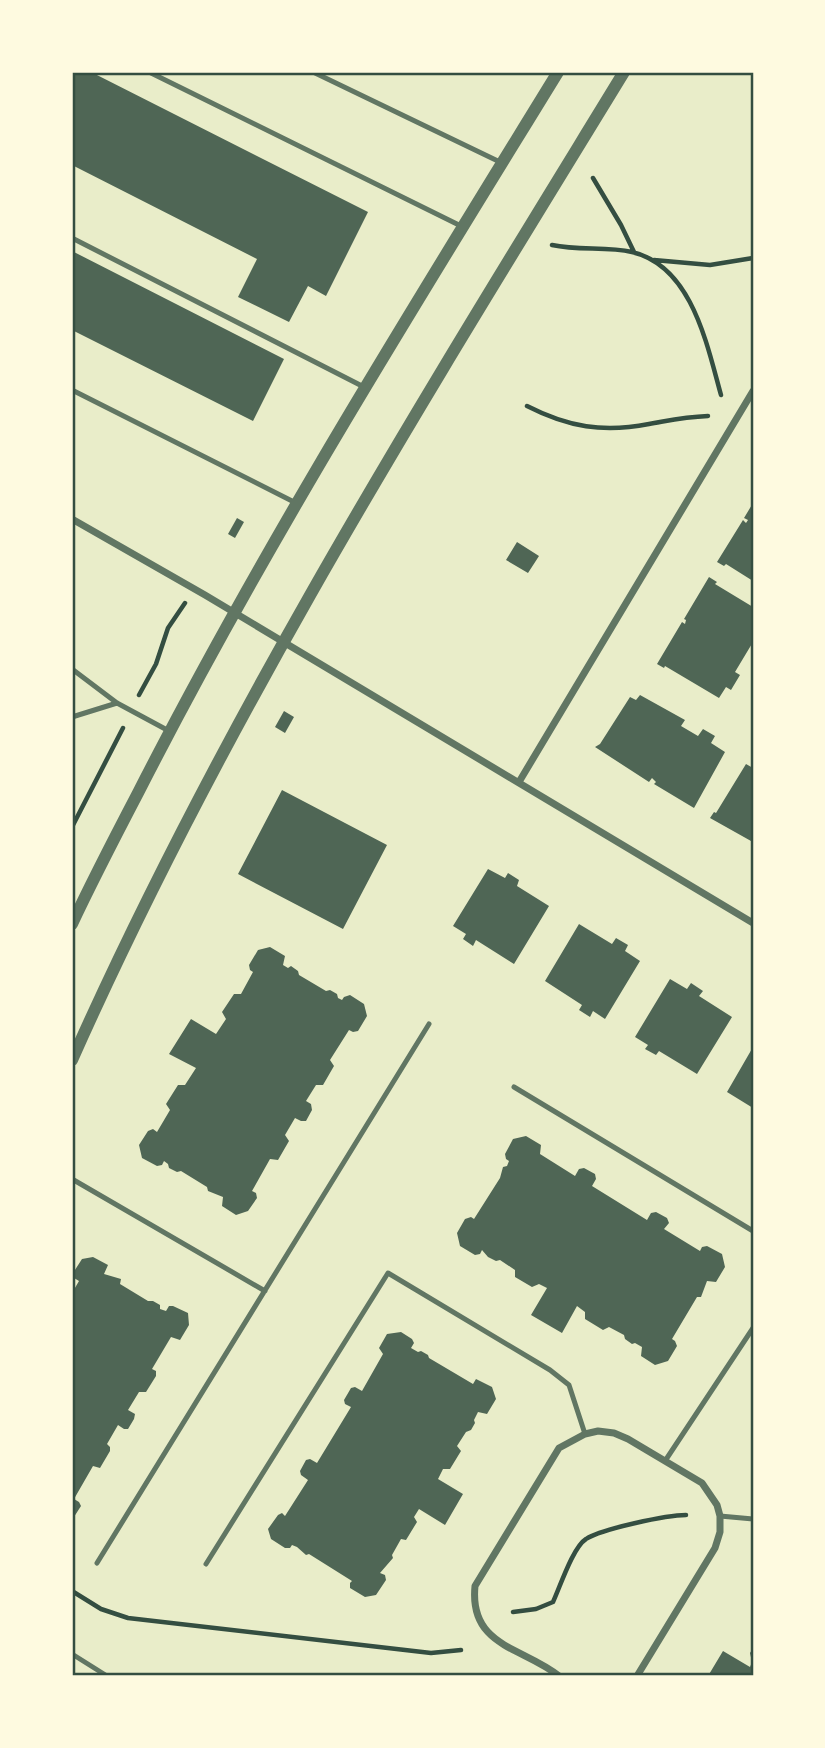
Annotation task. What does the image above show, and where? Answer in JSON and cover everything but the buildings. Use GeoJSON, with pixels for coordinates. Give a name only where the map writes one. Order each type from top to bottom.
{"type":"FeatureCollection","features":[{"type":"Feature","properties":{"kind":"street"},"geometry":{"type":"LineString","coordinates":[[72,924],[76,904],[296,503],[558,72]]}},
{"type":"Feature","properties":{"kind":"street"},"geometry":{"type":"LineString","coordinates":[[72,1060],[145,903],[283,641],[453,349],[624,72]]}},
{"type":"Feature","properties":{"kind":"street"},"geometry":{"type":"LineString","coordinates":[[519,782],[753,391]]}},
{"type":"Feature","properties":{"kind":"street"},"geometry":{"type":"LineString","coordinates":[[72,519],[283,641],[753,923]]}},
{"type":"Feature","properties":{"kind":"street"},"geometry":{"type":"LineString","coordinates":[[559,1676],[496,1641],[483,1628],[476,1614],[475,1593],[483,1572],[548,1462],[559,1448],[584,1434],[598,1431],[614,1433],[702,1483],[717,1505],[720,1516],[720,1532],[715,1548],[637,1676]]}},
{"type":"Feature","properties":{"kind":"lane"},"geometry":{"type":"LineString","coordinates":[[149,72],[463,227]]}},
{"type":"Feature","properties":{"kind":"lane"},"geometry":{"type":"LineString","coordinates":[[313,72],[502,163]]}},
{"type":"Feature","properties":{"kind":"lane"},"geometry":{"type":"LineString","coordinates":[[72,238],[365,387]]}},
{"type":"Feature","properties":{"kind":"lane"},"geometry":{"type":"LineString","coordinates":[[72,390],[296,503]]}},
{"type":"Feature","properties":{"kind":"lane"},"geometry":{"type":"LineString","coordinates":[[72,669],[117,703],[169,731]]}},
{"type":"Feature","properties":{"kind":"lane"},"geometry":{"type":"LineString","coordinates":[[72,717],[117,703]]}},
{"type":"Feature","properties":{"kind":"lane"},"geometry":{"type":"LineString","coordinates":[[97,1563],[429,1024]]}},
{"type":"Feature","properties":{"kind":"lane"},"geometry":{"type":"LineString","coordinates":[[514,1087],[753,1231]]}},
{"type":"Feature","properties":{"kind":"lane"},"geometry":{"type":"LineString","coordinates":[[72,1179],[265,1292]]}},
{"type":"Feature","properties":{"kind":"lane"},"geometry":{"type":"LineString","coordinates":[[206,1564],[388,1273],[550,1370],[569,1385],[584,1434]]}},
{"type":"Feature","properties":{"kind":"lane"},"geometry":{"type":"LineString","coordinates":[[665,1461],[753,1328]]}},
{"type":"Feature","properties":{"kind":"lane"},"geometry":{"type":"LineString","coordinates":[[720,1516],[753,1519]]}},
{"type":"Feature","properties":{"kind":"lane"},"geometry":{"type":"LineString","coordinates":[[72,1654],[107,1676]]}},
{"type":"Feature","properties":{"kind":"path"},"geometry":{"type":"LineString","coordinates":[[593,178],[634,252]]}},
{"type":"Feature","properties":{"kind":"path"},"geometry":{"type":"LineString","coordinates":[[552,244],[568,248],[612,249],[634,252],[653,260],[710,265],[753,258]]}},
{"type":"Feature","properties":{"kind":"path"},"geometry":{"type":"LineString","coordinates":[[653,260],[676,281],[692,305],[703,328],[721,395]]}},
{"type":"Feature","properties":{"kind":"path"},"geometry":{"type":"LineString","coordinates":[[527,406],[551,419],[572,426],[598,428],[628,428],[681,417],[708,416]]}},
{"type":"Feature","properties":{"kind":"path"},"geometry":{"type":"LineString","coordinates":[[513,1612],[536,1609],[553,1602],[585,1540],[608,1531],[673,1515],[686,1515]]}},
{"type":"Feature","properties":{"kind":"path"},"geometry":{"type":"LineString","coordinates":[[72,1591],[113,1615],[128,1618],[430,1653],[461,1650]]}}]}
